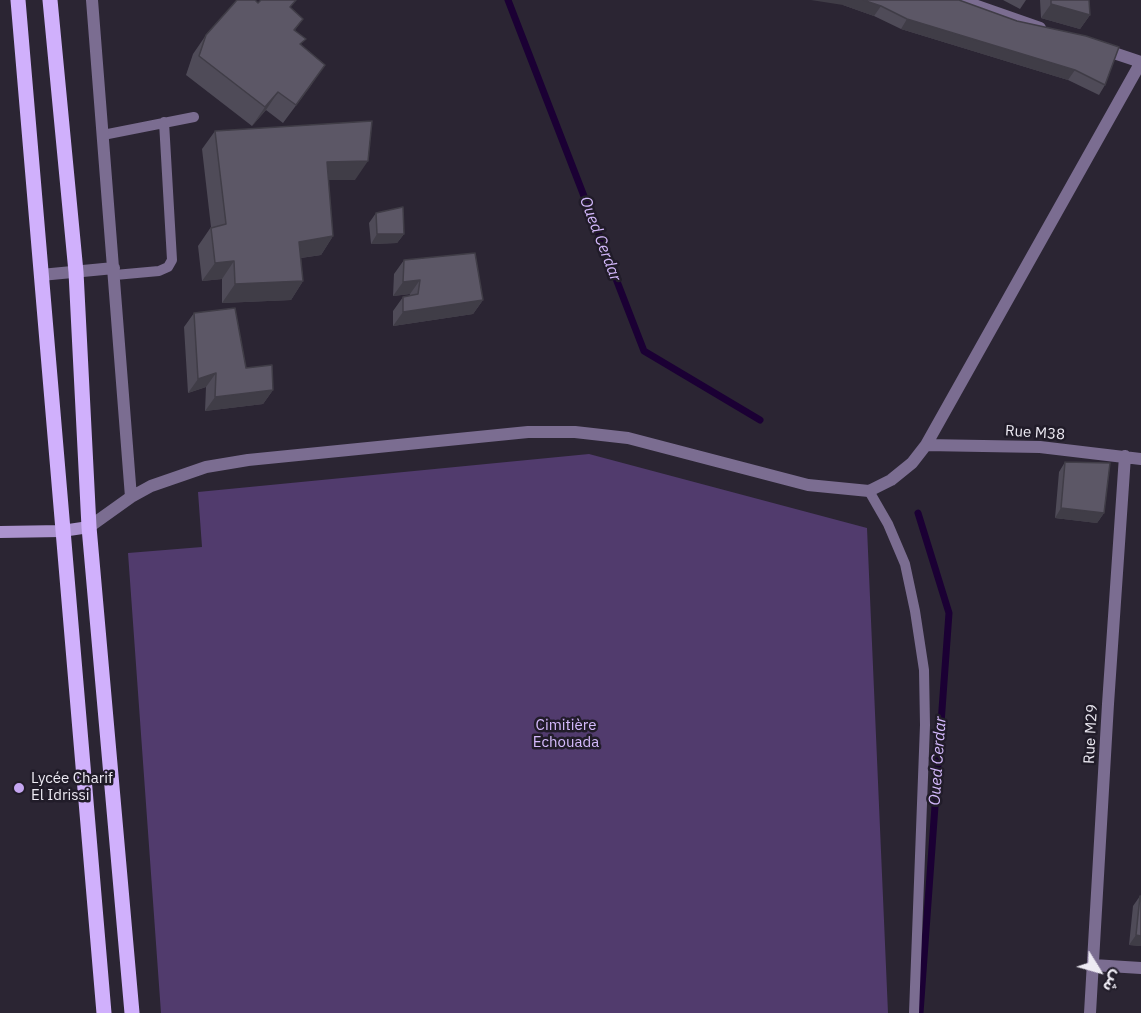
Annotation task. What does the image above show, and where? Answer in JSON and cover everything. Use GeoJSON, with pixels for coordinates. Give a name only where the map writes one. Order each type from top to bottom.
{"type":"FeatureCollection","features":[{"type":"Feature","properties":{"kind":"main road"},"geometry":{"type":"LineString","coordinates":[[18,0],[104,1013]]}},
{"type":"Feature","properties":{"kind":"main road"},"geometry":{"type":"LineString","coordinates":[[50,0],[76,272],[89,527],[132,1013]]}},
{"type":"Feature","properties":{"kind":"main road"},"geometry":{"type":"LineString","coordinates":[[0,532],[62,531],[89,527]]}},
{"type":"Feature","properties":{"kind":"street"},"geometry":{"type":"LineString","coordinates":[[92,0],[131,497]]}},
{"type":"Feature","properties":{"kind":"street"},"geometry":{"type":"LineString","coordinates":[[960,0],[1050,31]]}},
{"type":"Feature","properties":{"kind":"street"},"geometry":{"type":"LineString","coordinates":[[89,527],[131,497],[151,486],[216,465],[528,432],[575,432],[628,438],[808,484],[869,491],[891,480],[912,463],[926,445],[1141,62],[1096,46]]}},
{"type":"Feature","properties":{"kind":"street"},"geometry":{"type":"LineString","coordinates":[[41,276],[76,272],[115,272]]}},
{"type":"Feature","properties":{"kind":"street","name":"Rue M38"},"geometry":{"type":"LineString","coordinates":[[926,445],[1040,447],[1141,459]]}},
{"type":"Feature","properties":{"kind":"street","name":"Rue M29"},"geometry":{"type":"LineString","coordinates":[[1090,1013],[1125,456]]}},
{"type":"Feature","properties":{"kind":"street"},"geometry":{"type":"LineString","coordinates":[[1093,966],[1141,969]]}},
{"type":"Feature","properties":{"kind":"lane"},"geometry":{"type":"LineString","coordinates":[[103,135],[194,117]]}},
{"type":"Feature","properties":{"kind":"lane"},"geometry":{"type":"LineString","coordinates":[[115,272],[159,271],[168,267],[172,260],[165,122]]}},
{"type":"Feature","properties":{"kind":"lane"},"geometry":{"type":"LineString","coordinates":[[869,491],[888,524],[905,564],[924,670],[925,736],[914,1013]]}},
{"type":"Feature","properties":{"kind":"green space","name":"Cimitière Echouada"},"geometry":{"type":"Polygon","coordinates":[[[589,454],[867,528],[888,1013],[161,1013],[128,553],[202,547],[198,492],[589,454]]]}},
{"type":"Feature","properties":{"kind":"building"},"geometry":{"type":"Polygon","coordinates":[[[237,0],[255,0],[258,3],[261,0],[296,0],[290,7],[303,19],[294,30],[306,39],[300,44],[325,65],[296,105],[278,92],[265,107],[199,56],[206,35],[237,0]]]}},
{"type":"Feature","properties":{"kind":"building"},"geometry":{"type":"Polygon","coordinates":[[[863,0],[959,0],[1017,21],[1086,36],[1119,47],[1105,85],[1075,70],[907,19],[863,0]]]}},
{"type":"Feature","properties":{"kind":"building"},"geometry":{"type":"Polygon","coordinates":[[[1051,0],[1089,0],[1090,15],[1051,4],[1051,0]]]}},
{"type":"Feature","properties":{"kind":"building"},"geometry":{"type":"Polygon","coordinates":[[[372,121],[368,161],[327,162],[333,236],[299,242],[303,281],[235,284],[234,261],[215,263],[211,228],[226,224],[215,131],[372,121]]]}},
{"type":"Feature","properties":{"kind":"building"},"geometry":{"type":"Polygon","coordinates":[[[403,207],[404,234],[377,234],[376,213],[403,207]]]}},
{"type":"Feature","properties":{"kind":"building"},"geometry":{"type":"Polygon","coordinates":[[[475,253],[483,300],[403,312],[403,297],[418,294],[420,280],[403,282],[404,260],[475,253]]]}},
{"type":"Feature","properties":{"kind":"building"},"geometry":{"type":"Polygon","coordinates":[[[235,308],[246,368],[272,365],[273,390],[215,397],[216,373],[198,379],[194,313],[235,308]]]}},
{"type":"Feature","properties":{"kind":"building"},"geometry":{"type":"Polygon","coordinates":[[[1065,462],[1110,463],[1104,513],[1061,508],[1065,462]]]}},
{"type":"Feature","properties":{"kind":"building"},"geometry":{"type":"Polygon","coordinates":[[[1141,896],[1141,936],[1136,935],[1141,896]]]}},
{"type":"Feature","properties":{"kind":"waterway","name":"Oued Cerdar"},"geometry":{"type":"LineString","coordinates":[[508,0],[644,351],[760,420]]}},
{"type":"Feature","properties":{"kind":"waterway","name":"Oued Cerdar"},"geometry":{"type":"LineString","coordinates":[[918,513],[949,613],[920,1013]]}},
{"type":"Feature","properties":{"kind":"place","name":"Lycée Charif El Idrissi"},"geometry":{"type":"Point","coordinates":[19,788]}}]}
